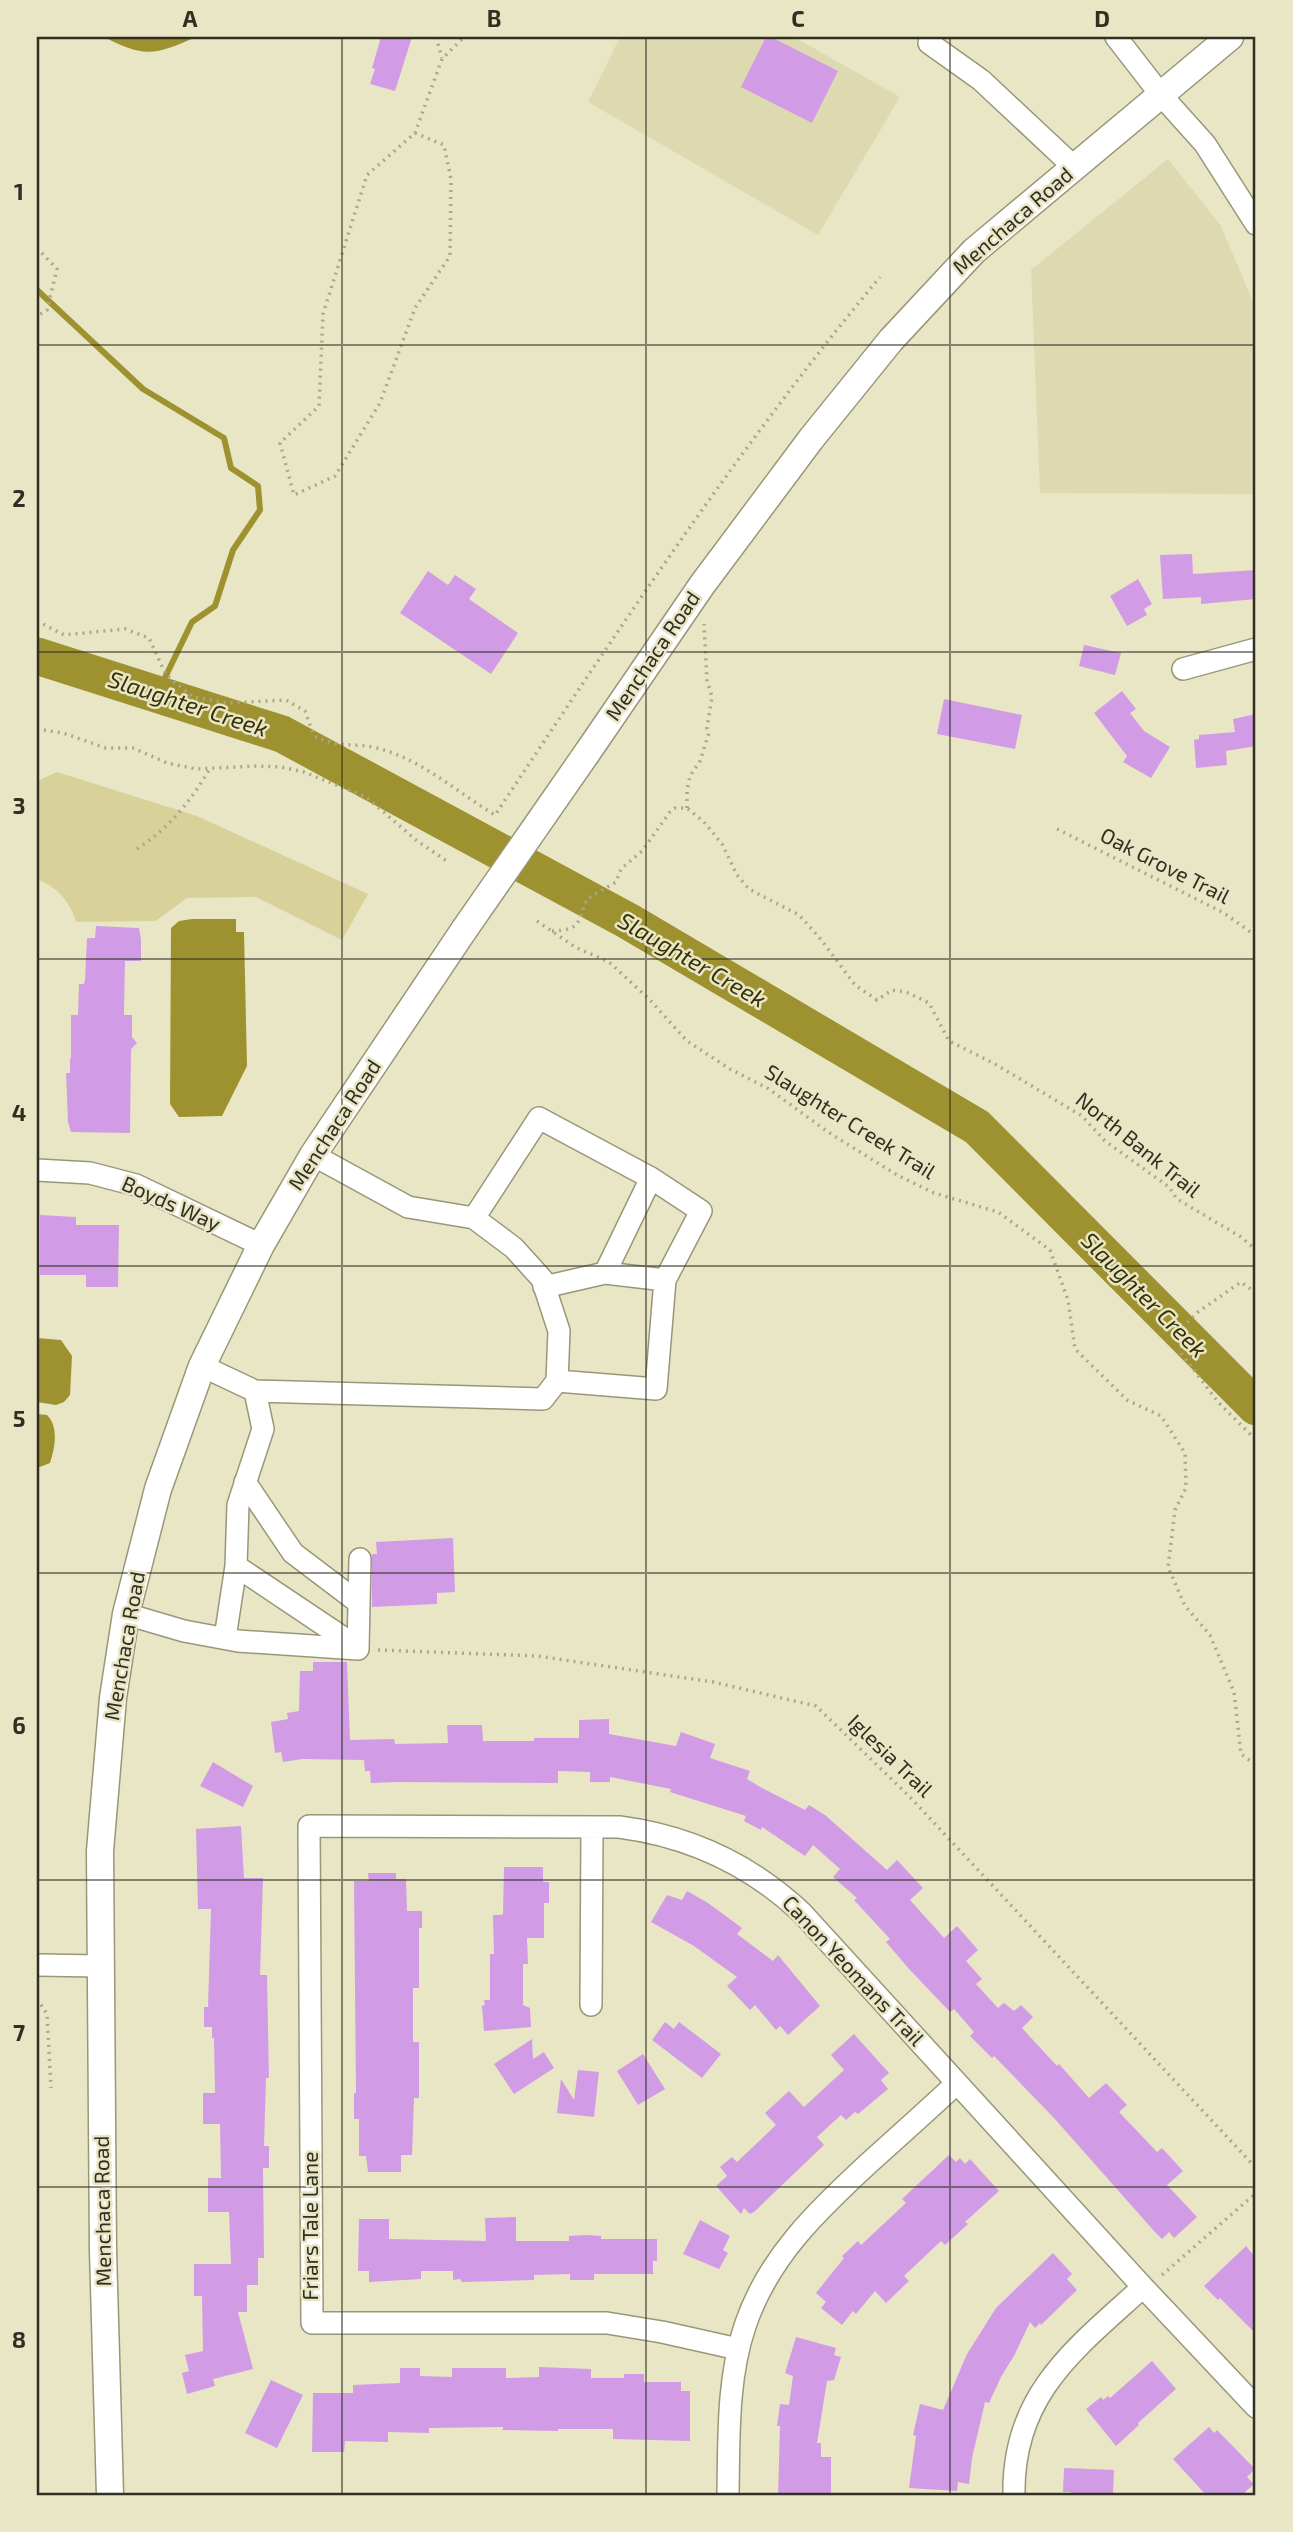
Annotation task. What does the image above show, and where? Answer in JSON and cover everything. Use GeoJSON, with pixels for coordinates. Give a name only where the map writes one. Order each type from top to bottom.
{"type":"FeatureCollection","features":[{"type":"Feature","properties":{"kind":"main road","name":"Menchaca Road"},"geometry":{"type":"LineString","coordinates":[[110,2495],[103,2251],[100,1966],[103,1801],[113,1698],[126,1614],[158,1489],[202,1366],[261,1245],[313,1155],[464,930],[702,585],[811,439],[891,340],[974,251],[1230,37]]}},
{"type":"Feature","properties":{"kind":"street"},"geometry":{"type":"LineString","coordinates":[[1116,37],[1161,95],[1205,144],[1256,224]]}},
{"type":"Feature","properties":{"kind":"street"},"geometry":{"type":"LineString","coordinates":[[929,43],[981,80],[1074,167]]}},
{"type":"Feature","properties":{"kind":"street"},"geometry":{"type":"LineString","coordinates":[[1182,670],[1256,649]]}},
{"type":"Feature","properties":{"kind":"street"},"geometry":{"type":"LineString","coordinates":[[474,1218],[539,1118],[652,1178],[701,1210],[664,1280],[656,1389],[557,1381]]}},
{"type":"Feature","properties":{"kind":"street"},"geometry":{"type":"LineString","coordinates":[[202,1366],[256,1391],[543,1399],[557,1381],[559,1331],[542,1279],[514,1248],[474,1218],[408,1207],[313,1155]]}},
{"type":"Feature","properties":{"kind":"street","name":"Boyds Way"},"geometry":{"type":"LineString","coordinates":[[37,1170],[90,1173],[136,1185],[261,1245]]}},
{"type":"Feature","properties":{"kind":"street"},"geometry":{"type":"LineString","coordinates":[[604,1273],[652,1178]]}},
{"type":"Feature","properties":{"kind":"street"},"geometry":{"type":"LineString","coordinates":[[544,1287],[604,1273],[664,1280]]}},
{"type":"Feature","properties":{"kind":"street"},"geometry":{"type":"LineString","coordinates":[[225,1638],[236,1566],[238,1505],[263,1429],[256,1391]]}},
{"type":"Feature","properties":{"kind":"street"},"geometry":{"type":"LineString","coordinates":[[246,1482],[293,1553],[359,1603]]}},
{"type":"Feature","properties":{"kind":"street"},"geometry":{"type":"LineString","coordinates":[[359,1649],[360,1559]]}},
{"type":"Feature","properties":{"kind":"street"},"geometry":{"type":"LineString","coordinates":[[236,1566],[359,1649]]}},
{"type":"Feature","properties":{"kind":"street"},"geometry":{"type":"LineString","coordinates":[[126,1614],[184,1631],[225,1638],[359,1649]]}},
{"type":"Feature","properties":{"kind":"street","name":"Canon Yeomans Trail"},"geometry":{"type":"LineString","coordinates":[[310,1826],[592,1827],[640,1830],[676,1838],[731,1861],[757,1876],[802,1913],[1256,2407]]}},
{"type":"Feature","properties":{"kind":"street","name":"Friars Tale Lane"},"geometry":{"type":"LineString","coordinates":[[310,1826],[312,2323],[607,2323],[738,2349]]}},
{"type":"Feature","properties":{"kind":"street"},"geometry":{"type":"LineString","coordinates":[[592,1827],[592,2006]]}},
{"type":"Feature","properties":{"kind":"street"},"geometry":{"type":"LineString","coordinates":[[37,1965],[100,1966]]}},
{"type":"Feature","properties":{"kind":"street"},"geometry":{"type":"LineString","coordinates":[[728,2495],[731,2403],[738,2349],[744,2327],[763,2283],[798,2232],[820,2208],[957,2083]]}},
{"type":"Feature","properties":{"kind":"street"},"geometry":{"type":"LineString","coordinates":[[1014,2495],[1016,2458],[1039,2393],[1072,2351],[1143,2287]]}},
{"type":"Feature","properties":{"kind":"path"},"geometry":{"type":"LineString","coordinates":[[436,37],[442,59]]}},
{"type":"Feature","properties":{"kind":"path"},"geometry":{"type":"LineString","coordinates":[[415,133],[444,145],[451,178],[450,256],[415,308],[380,404],[335,476],[294,495],[280,443],[319,406],[323,314],[367,175],[415,133],[442,59],[464,37]]}},
{"type":"Feature","properties":{"kind":"path"},"geometry":{"type":"LineString","coordinates":[[37,248],[57,269],[47,310],[37,316]]}},
{"type":"Feature","properties":{"kind":"path"},"geometry":{"type":"LineString","coordinates":[[37,621],[64,635],[125,629],[149,638],[166,675],[193,697],[226,703],[286,700],[305,712],[314,736],[331,745],[377,748],[419,765],[495,815],[723,482],[811,361],[880,277]]}},
{"type":"Feature","properties":{"kind":"path"},"geometry":{"type":"LineString","coordinates":[[550,931],[568,930],[576,926],[587,899],[616,882],[621,869],[642,851],[670,812],[675,808],[687,808],[690,776],[708,740],[707,728],[712,697],[707,680],[702,585]]}},
{"type":"Feature","properties":{"kind":"path"},"geometry":{"type":"LineString","coordinates":[[37,729],[63,733],[106,748],[133,748],[176,766],[209,770],[281,767],[304,772],[366,797],[448,862]]}},
{"type":"Feature","properties":{"kind":"path"},"geometry":{"type":"LineString","coordinates":[[137,849],[169,823],[209,770]]}},
{"type":"Feature","properties":{"kind":"path","name":"North Bank Trail"},"geometry":{"type":"LineString","coordinates":[[687,808],[704,822],[722,844],[737,875],[749,889],[799,915],[855,985],[877,1000],[892,990],[906,992],[929,1003],[949,1041],[995,1064],[1082,1116],[1105,1141],[1169,1187],[1177,1199],[1241,1237],[1256,1250]]}},
{"type":"Feature","properties":{"kind":"path","name":"Oak Grove Trail"},"geometry":{"type":"LineString","coordinates":[[1057,828],[1224,913],[1256,936]]}},
{"type":"Feature","properties":{"kind":"path","name":"Slaughter Creek Trail"},"geometry":{"type":"LineString","coordinates":[[537,920],[575,947],[609,962],[649,999],[687,1041],[730,1069],[769,1089],[839,1139],[897,1175],[934,1193],[999,1212],[1050,1250],[1068,1300],[1075,1349],[1127,1400],[1161,1416],[1185,1453],[1186,1488],[1175,1510],[1168,1567],[1185,1606],[1210,1635],[1234,1692],[1241,1754],[1256,1765]]}},
{"type":"Feature","properties":{"kind":"path"},"geometry":{"type":"LineString","coordinates":[[1256,1293],[1241,1282],[1198,1312],[1181,1329],[1182,1354],[1218,1402],[1256,1440]]}},
{"type":"Feature","properties":{"kind":"path","name":"Iglesia Trail"},"geometry":{"type":"LineString","coordinates":[[359,1649],[537,1656],[713,1682],[816,1706],[910,1797],[1256,2168]]}},
{"type":"Feature","properties":{"kind":"path"},"geometry":{"type":"LineString","coordinates":[[37,1998],[47,2014],[51,2088]]}},
{"type":"Feature","properties":{"kind":"path"},"geometry":{"type":"LineString","coordinates":[[1162,2275],[1256,2193]]}},
{"type":"Feature","properties":{"kind":"shaded area"},"geometry":{"type":"Polygon","coordinates":[[[104,37],[196,37],[170,48],[150,52],[130,48],[104,37]]]}},
{"type":"Feature","properties":{"kind":"shaded area"},"geometry":{"type":"Polygon","coordinates":[[[620,37],[794,37],[900,97],[818,235],[588,102],[620,37]]]}},
{"type":"Feature","properties":{"kind":"shaded area"},"geometry":{"type":"Polygon","coordinates":[[[1168,159],[1221,226],[1256,309],[1256,494],[1040,493],[1031,270],[1168,159]]]}},
{"type":"Feature","properties":{"kind":"shaded area"},"geometry":{"type":"Polygon","coordinates":[[[57,772],[197,816],[368,894],[342,940],[256,897],[187,898],[156,921],[76,922],[62,896],[37,880],[37,781],[57,772]]]}},
{"type":"Feature","properties":{"kind":"shaded area"},"geometry":{"type":"Polygon","coordinates":[[[236,919],[236,932],[244,932],[247,1066],[222,1116],[179,1117],[170,1104],[171,928],[179,921],[236,919]]]}},
{"type":"Feature","properties":{"kind":"shaded area"},"geometry":{"type":"Polygon","coordinates":[[[37,1338],[61,1340],[72,1356],[70,1395],[64,1402],[56,1405],[37,1402],[37,1338]]]}},
{"type":"Feature","properties":{"kind":"shaded area"},"geometry":{"type":"Polygon","coordinates":[[[37,1414],[47,1415],[51,1420],[55,1438],[50,1463],[37,1468],[37,1414]]]}},
{"type":"Feature","properties":{"kind":"building"},"geometry":{"type":"Polygon","coordinates":[[[381,37],[412,37],[395,91],[370,84],[381,37]]]}},
{"type":"Feature","properties":{"kind":"building"},"geometry":{"type":"Polygon","coordinates":[[[766,37],[771,37],[838,71],[812,123],[741,87],[766,37]]]}},
{"type":"Feature","properties":{"kind":"building"},"geometry":{"type":"Polygon","coordinates":[[[1192,554],[1193,574],[1256,570],[1256,599],[1201,604],[1201,597],[1163,599],[1160,555],[1192,554]]]}},
{"type":"Feature","properties":{"kind":"building"},"geometry":{"type":"Polygon","coordinates":[[[428,571],[448,585],[455,575],[476,589],[469,599],[518,633],[491,674],[400,613],[428,571]]]}},
{"type":"Feature","properties":{"kind":"building"},"geometry":{"type":"Polygon","coordinates":[[[1138,579],[1152,604],[1144,609],[1147,615],[1127,626],[1110,596],[1138,579]]]}},
{"type":"Feature","properties":{"kind":"building"},"geometry":{"type":"Polygon","coordinates":[[[1084,645],[1121,653],[1115,675],[1079,666],[1084,645]]]}},
{"type":"Feature","properties":{"kind":"building"},"geometry":{"type":"Polygon","coordinates":[[[1122,691],[1136,709],[1130,713],[1144,731],[1170,747],[1151,778],[1123,762],[1127,756],[1094,713],[1122,691]]]}},
{"type":"Feature","properties":{"kind":"building"},"geometry":{"type":"Polygon","coordinates":[[[944,699],[1022,715],[1015,749],[937,734],[944,699]]]}},
{"type":"Feature","properties":{"kind":"building"},"geometry":{"type":"Polygon","coordinates":[[[1256,714],[1256,746],[1226,751],[1227,765],[1196,768],[1194,740],[1199,739],[1199,735],[1235,732],[1233,719],[1256,714]]]}},
{"type":"Feature","properties":{"kind":"building"},"geometry":{"type":"Polygon","coordinates":[[[96,926],[139,928],[141,939],[141,961],[125,961],[124,1015],[132,1015],[132,1037],[137,1043],[131,1049],[130,1133],[71,1132],[68,1122],[66,1073],[70,1073],[71,1015],[78,1015],[79,984],[84,984],[85,980],[87,938],[95,938],[96,926]]]}},
{"type":"Feature","properties":{"kind":"building"},"geometry":{"type":"Polygon","coordinates":[[[40,1215],[76,1217],[76,1225],[119,1225],[118,1287],[86,1287],[86,1275],[40,1275],[40,1215]]]}},
{"type":"Feature","properties":{"kind":"building"},"geometry":{"type":"Polygon","coordinates":[[[453,1538],[455,1592],[437,1593],[437,1604],[372,1607],[372,1554],[377,1554],[376,1542],[453,1538]]]}},
{"type":"Feature","properties":{"kind":"building"},"geometry":{"type":"Polygon","coordinates":[[[313,1662],[347,1662],[350,1740],[394,1739],[395,1744],[448,1743],[447,1725],[482,1725],[483,1741],[579,1738],[579,1720],[609,1719],[609,1734],[676,1746],[681,1732],[715,1744],[710,1758],[750,1771],[747,1779],[762,1788],[805,1810],[809,1805],[825,1815],[887,1870],[897,1860],[923,1888],[910,1900],[944,1938],[957,1926],[978,1950],[966,1961],[982,1979],[976,1984],[998,2008],[1004,2003],[1014,2011],[1021,2005],[1033,2017],[1022,2028],[1089,2098],[1106,2083],[1127,2105],[1119,2112],[1157,2152],[1162,2148],[1183,2171],[1167,2185],[1197,2217],[1174,2238],[1169,2232],[1162,2239],[1054,2118],[994,2056],[992,2058],[970,2036],[974,2032],[954,2009],[950,2012],[910,1970],[886,1942],[890,1939],[854,1900],[857,1898],[833,1877],[840,1869],[813,1845],[805,1856],[762,1827],[761,1830],[744,1821],[746,1816],[670,1792],[671,1789],[610,1777],[610,1782],[590,1782],[590,1772],[558,1771],[558,1783],[371,1783],[370,1771],[365,1771],[364,1760],[302,1759],[283,1762],[281,1752],[275,1753],[271,1722],[288,1719],[287,1713],[299,1711],[300,1671],[313,1671],[313,1662]]]}},
{"type":"Feature","properties":{"kind":"building"},"geometry":{"type":"Polygon","coordinates":[[[213,1762],[253,1786],[243,1807],[200,1786],[213,1762]]]}},
{"type":"Feature","properties":{"kind":"building"},"geometry":{"type":"Polygon","coordinates":[[[241,1826],[244,1878],[263,1878],[260,1975],[267,1975],[269,2078],[266,2078],[264,2146],[269,2146],[269,2168],[263,2168],[264,2258],[258,2258],[258,2285],[247,2285],[247,2312],[238,2312],[253,2369],[213,2379],[215,2386],[187,2394],[182,2373],[189,2371],[185,2355],[203,2351],[202,2296],[194,2296],[194,2264],[231,2264],[229,2212],[208,2212],[208,2178],[221,2178],[220,2124],[203,2124],[203,2093],[215,2093],[214,2038],[212,2027],[204,2027],[204,2007],[208,2007],[211,1909],[198,1909],[196,1829],[241,1826]]]}},
{"type":"Feature","properties":{"kind":"building"},"geometry":{"type":"Polygon","coordinates":[[[504,1867],[543,1867],[543,1882],[549,1882],[549,1903],[544,1903],[544,1938],[527,1938],[528,1964],[523,1964],[523,2005],[530,2008],[531,2027],[484,2031],[482,2006],[485,2005],[484,2000],[490,2000],[490,1954],[494,1954],[493,1915],[503,1913],[504,1867]]]}},
{"type":"Feature","properties":{"kind":"building"},"geometry":{"type":"Polygon","coordinates":[[[368,1873],[396,1873],[396,1879],[406,1879],[407,1911],[422,1911],[422,1928],[419,1928],[419,1988],[413,1988],[413,2042],[419,2042],[419,2098],[414,2098],[412,2155],[401,2155],[401,2172],[368,2172],[366,2156],[359,2156],[359,2119],[354,2119],[354,1881],[369,1881],[368,1873]]]}},
{"type":"Feature","properties":{"kind":"building"},"geometry":{"type":"Polygon","coordinates":[[[687,1891],[742,1928],[737,1934],[773,1961],[778,1955],[820,2006],[788,2035],[780,2026],[776,2030],[755,2005],[750,2010],[727,1986],[737,1977],[694,1946],[651,1922],[667,1895],[682,1900],[687,1891]]]}},
{"type":"Feature","properties":{"kind":"building"},"geometry":{"type":"Polygon","coordinates":[[[665,2022],[674,2029],[679,2022],[721,2054],[702,2078],[652,2040],[665,2022]]]}},
{"type":"Feature","properties":{"kind":"building"},"geometry":{"type":"Polygon","coordinates":[[[854,2034],[889,2073],[881,2080],[888,2089],[858,2114],[855,2112],[846,2120],[841,2115],[817,2137],[824,2145],[754,2212],[750,2214],[744,2208],[741,2214],[716,2186],[727,2176],[720,2167],[732,2157],[737,2162],[776,2125],[765,2113],[789,2091],[804,2107],[844,2070],[831,2055],[854,2034]]]}},
{"type":"Feature","properties":{"kind":"building"},"geometry":{"type":"Polygon","coordinates":[[[532,2039],[533,2059],[544,2052],[554,2068],[514,2094],[494,2064],[532,2039]]]}},
{"type":"Feature","properties":{"kind":"building"},"geometry":{"type":"Polygon","coordinates":[[[643,2054],[665,2089],[638,2105],[617,2071],[643,2054]]]}},
{"type":"Feature","properties":{"kind":"building"},"geometry":{"type":"Polygon","coordinates":[[[578,2070],[599,2072],[594,2117],[557,2113],[561,2079],[574,2100],[578,2070]]]}},
{"type":"Feature","properties":{"kind":"building"},"geometry":{"type":"Polygon","coordinates":[[[949,2155],[956,2162],[960,2158],[965,2164],[970,2159],[999,2191],[965,2222],[968,2224],[945,2245],[941,2241],[904,2276],[909,2281],[886,2303],[875,2291],[856,2314],[853,2311],[842,2325],[821,2308],[826,2302],[816,2293],[844,2258],[842,2256],[858,2241],[861,2245],[906,2203],[902,2199],[949,2155]]]}},
{"type":"Feature","properties":{"kind":"building"},"geometry":{"type":"Polygon","coordinates":[[[516,2217],[516,2241],[569,2241],[569,2236],[587,2235],[601,2236],[601,2239],[657,2239],[657,2261],[653,2261],[653,2274],[594,2274],[594,2280],[570,2280],[570,2274],[534,2275],[534,2280],[462,2282],[460,2279],[453,2280],[453,2271],[421,2271],[421,2279],[369,2282],[369,2271],[358,2271],[359,2219],[389,2219],[389,2239],[486,2241],[485,2218],[516,2217]]]}},
{"type":"Feature","properties":{"kind":"building"},"geometry":{"type":"Polygon","coordinates":[[[700,2220],[730,2236],[723,2250],[728,2253],[719,2269],[683,2254],[700,2220]]]}},
{"type":"Feature","properties":{"kind":"building"},"geometry":{"type":"Polygon","coordinates":[[[1246,2246],[1256,2258],[1256,2334],[1204,2286],[1246,2246]]]}},
{"type":"Feature","properties":{"kind":"building"},"geometry":{"type":"Polygon","coordinates":[[[1053,2253],[1072,2274],[1067,2279],[1077,2290],[1041,2325],[1040,2323],[1035,2328],[1030,2322],[989,2403],[985,2402],[969,2484],[958,2482],[957,2491],[909,2488],[916,2436],[913,2435],[920,2404],[943,2410],[967,2354],[996,2308],[1053,2253]]]}},
{"type":"Feature","properties":{"kind":"building"},"geometry":{"type":"Polygon","coordinates":[[[796,2337],[836,2348],[834,2355],[841,2357],[834,2380],[827,2381],[817,2443],[821,2443],[821,2457],[831,2457],[831,2495],[778,2495],[780,2426],[777,2426],[780,2404],[789,2405],[793,2376],[785,2373],[796,2337]]]}},
{"type":"Feature","properties":{"kind":"building"},"geometry":{"type":"Polygon","coordinates":[[[1152,2361],[1176,2389],[1116,2446],[1086,2409],[1101,2397],[1103,2400],[1108,2396],[1110,2398],[1152,2361]]]}},
{"type":"Feature","properties":{"kind":"building"},"geometry":{"type":"Polygon","coordinates":[[[539,2367],[591,2369],[591,2378],[624,2378],[624,2374],[644,2374],[644,2382],[681,2382],[681,2391],[690,2391],[690,2441],[613,2439],[613,2429],[558,2431],[503,2430],[503,2427],[429,2428],[429,2433],[388,2432],[388,2442],[345,2441],[344,2452],[312,2452],[313,2393],[353,2393],[353,2385],[400,2383],[400,2368],[420,2368],[420,2376],[452,2377],[452,2368],[506,2368],[506,2378],[539,2377],[539,2367]]]}},
{"type":"Feature","properties":{"kind":"building"},"geometry":{"type":"Polygon","coordinates":[[[271,2380],[303,2395],[277,2448],[245,2433],[271,2380]]]}},
{"type":"Feature","properties":{"kind":"building"},"geometry":{"type":"Polygon","coordinates":[[[1209,2427],[1214,2433],[1217,2430],[1255,2469],[1247,2477],[1254,2484],[1242,2495],[1206,2495],[1173,2459],[1209,2427]]]}},
{"type":"Feature","properties":{"kind":"building"},"geometry":{"type":"Polygon","coordinates":[[[1064,2468],[1114,2470],[1113,2493],[1071,2495],[1071,2492],[1063,2492],[1064,2468]]]}},
{"type":"Feature","properties":{"kind":"waterway"},"geometry":{"type":"LineString","coordinates":[[37,290],[143,389],[224,438],[231,468],[258,486],[260,510],[233,550],[215,606],[192,622],[157,694]]}},
{"type":"Feature","properties":{"kind":"waterway","name":"Slaughter Creek"},"geometry":{"type":"LineString","coordinates":[[37,656],[282,734],[628,921],[977,1127],[1256,1407]]}}]}
